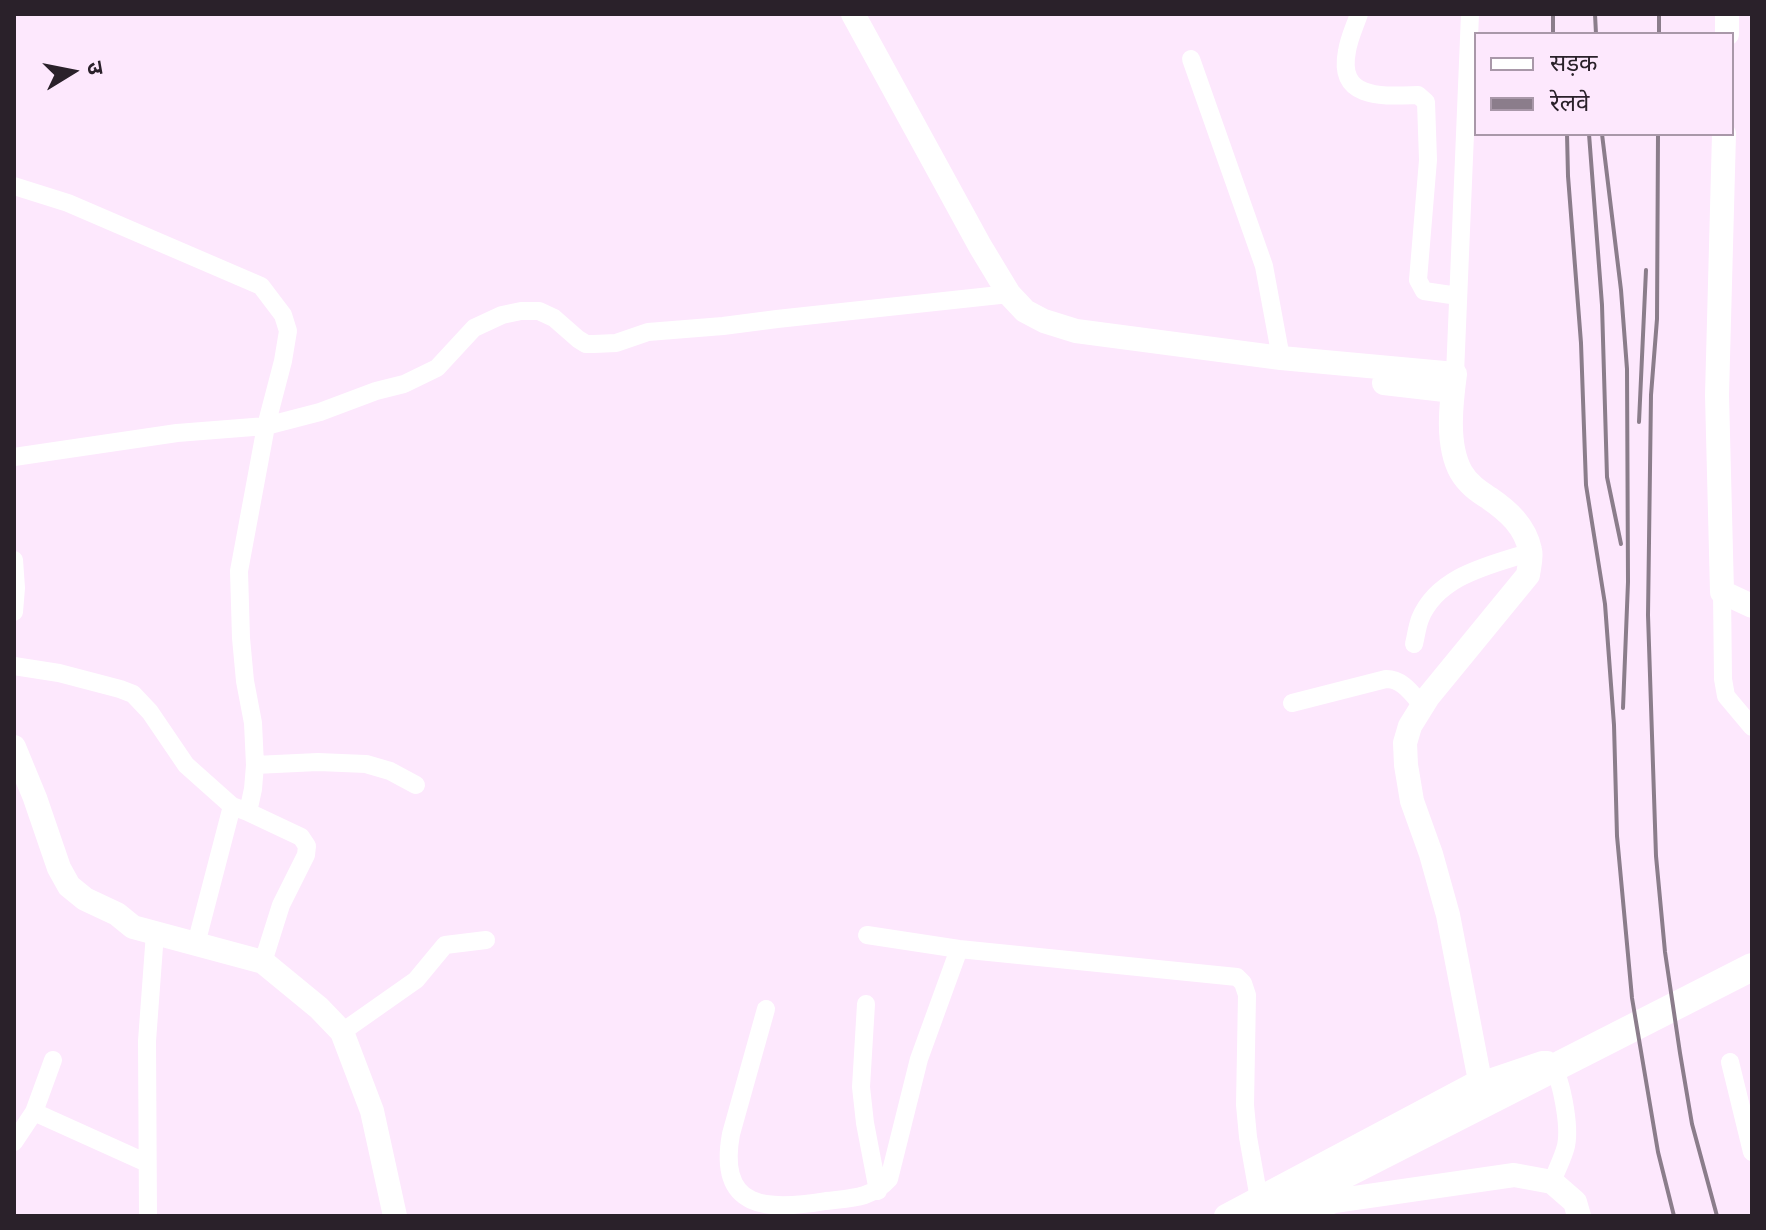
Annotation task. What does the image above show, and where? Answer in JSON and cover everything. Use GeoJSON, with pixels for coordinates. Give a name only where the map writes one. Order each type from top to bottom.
{"type":"FeatureCollection","features":[{"type":"Feature","properties":{"kind":"main road"},"geometry":{"type":"LineString","coordinates":[[1261,1207],[1752,967]]}},
{"type":"Feature","properties":{"kind":"street"},"geometry":{"type":"LineString","coordinates":[[839,14],[983,276],[1002,295],[1025,311],[1076,331],[1454,382]]}},
{"type":"Feature","properties":{"kind":"street"},"geometry":{"type":"LineString","coordinates":[[853,14],[980,246],[1012,314],[1034,332],[1271,370],[1454,382]]}},
{"type":"Feature","properties":{"kind":"street"},"geometry":{"type":"LineString","coordinates":[[1359,14],[1347,52],[1346,71],[1351,82],[1359,90],[1384,96],[1418,95],[1426,102],[1428,160],[1418,280],[1424,291],[1458,296]]}},
{"type":"Feature","properties":{"kind":"street"},"geometry":{"type":"LineString","coordinates":[[1470,14],[1452,438],[1462,473],[1474,488],[1505,509],[1520,524],[1531,552],[1528,575],[1423,706],[1410,726],[1405,743],[1412,801],[1448,915],[1480,1081]]}},
{"type":"Feature","properties":{"kind":"street"},"geometry":{"type":"LineString","coordinates":[[1191,59],[1264,266],[1281,358]]}},
{"type":"Feature","properties":{"kind":"street"},"geometry":{"type":"LineString","coordinates":[[1724,136],[1717,395],[1723,679],[1726,696],[1752,727]]}},
{"type":"Feature","properties":{"kind":"street"},"geometry":{"type":"LineString","coordinates":[[14,186],[68,203],[261,286],[283,315],[288,331],[266,426],[239,571],[241,638],[253,723],[253,789],[240,809],[196,944]]}},
{"type":"Feature","properties":{"kind":"street"},"geometry":{"type":"LineString","coordinates":[[14,457],[177,433],[266,426],[320,412],[404,384],[437,368],[474,328],[502,315],[521,311],[539,311],[554,318],[586,344],[594,344],[616,343],[648,332],[1002,295]]}},
{"type":"Feature","properties":{"kind":"street"},"geometry":{"type":"LineString","coordinates":[[1414,644],[1420,619],[1430,602],[1450,583],[1470,572],[1531,552]]}},
{"type":"Feature","properties":{"kind":"street"},"geometry":{"type":"LineString","coordinates":[[14,560],[14,612]]}},
{"type":"Feature","properties":{"kind":"street"},"geometry":{"type":"LineString","coordinates":[[1722,592],[1752,606]]}},
{"type":"Feature","properties":{"kind":"street"},"geometry":{"type":"LineString","coordinates":[[14,666],[59,673],[133,694],[150,712],[186,765],[240,809],[301,837],[307,846],[306,855],[281,905],[263,962]]}},
{"type":"Feature","properties":{"kind":"street"},"geometry":{"type":"LineString","coordinates":[[1292,703],[1368,682],[1395,679],[1423,706]]}},
{"type":"Feature","properties":{"kind":"street"},"geometry":{"type":"LineString","coordinates":[[14,747],[59,868],[69,886],[85,899],[144,930],[263,962],[319,1008],[342,1032],[372,1111],[395,1216]]}},
{"type":"Feature","properties":{"kind":"street"},"geometry":{"type":"LineString","coordinates":[[255,765],[318,762],[366,764],[390,771],[416,785]]}},
{"type":"Feature","properties":{"kind":"street"},"geometry":{"type":"LineString","coordinates":[[14,788],[55,894],[73,911],[116,931],[144,930]]}},
{"type":"Feature","properties":{"kind":"street"},"geometry":{"type":"LineString","coordinates":[[144,930],[148,1216]]}},
{"type":"Feature","properties":{"kind":"street"},"geometry":{"type":"LineString","coordinates":[[867,935],[959,949],[1237,977],[1247,995],[1245,1105],[1261,1207]]}},
{"type":"Feature","properties":{"kind":"street"},"geometry":{"type":"LineString","coordinates":[[342,1032],[416,980],[445,945],[486,940]]}},
{"type":"Feature","properties":{"kind":"street"},"geometry":{"type":"LineString","coordinates":[[766,1009],[727,1154],[732,1182],[743,1195],[766,1206],[795,1206],[878,1191],[889,1179],[919,1059],[959,949]]}},
{"type":"Feature","properties":{"kind":"street"},"geometry":{"type":"LineString","coordinates":[[866,1004],[861,1087],[878,1191]]}},
{"type":"Feature","properties":{"kind":"street"},"geometry":{"type":"LineString","coordinates":[[14,1142],[34,1112],[53,1060]]}},
{"type":"Feature","properties":{"kind":"street"},"geometry":{"type":"LineString","coordinates":[[1226,1216],[1261,1207],[1480,1081],[1542,1060],[1548,1060],[1553,1065],[1566,1122],[1566,1145],[1552,1182]]}},
{"type":"Feature","properties":{"kind":"street"},"geometry":{"type":"LineString","coordinates":[[1730,1062],[1752,1152]]}},
{"type":"Feature","properties":{"kind":"street"},"geometry":{"type":"LineString","coordinates":[[34,1112],[147,1163]]}},
{"type":"Feature","properties":{"kind":"street"},"geometry":{"type":"LineString","coordinates":[[1298,1216],[1514,1175],[1552,1182],[1575,1202],[1579,1216]]}},
{"type":"Feature","properties":{"kind":"railway"},"geometry":{"type":"LineString","coordinates":[[1553,14],[1553,32]]}},
{"type":"Feature","properties":{"kind":"railway"},"geometry":{"type":"LineString","coordinates":[[1595,14],[1596,32]]}},
{"type":"Feature","properties":{"kind":"railway"},"geometry":{"type":"LineString","coordinates":[[1659,14],[1659,32]]}},
{"type":"Feature","properties":{"kind":"railway"},"geometry":{"type":"LineString","coordinates":[[1567,136],[1581,343],[1586,485],[1605,604],[1614,725],[1617,836],[1632,998],[1658,1152],[1674,1216]]}},
{"type":"Feature","properties":{"kind":"railway"},"geometry":{"type":"LineString","coordinates":[[1589,136],[1602,305],[1607,477],[1621,544]]}},
{"type":"Feature","properties":{"kind":"railway"},"geometry":{"type":"LineString","coordinates":[[1602,136],[1627,369],[1628,582],[1623,708]]}},
{"type":"Feature","properties":{"kind":"railway"},"geometry":{"type":"LineString","coordinates":[[1658,136],[1657,319],[1651,395],[1648,615],[1656,856],[1665,952],[1692,1124],[1717,1216]]}},
{"type":"Feature","properties":{"kind":"railway"},"geometry":{"type":"LineString","coordinates":[[1639,422],[1646,270]]}}]}
